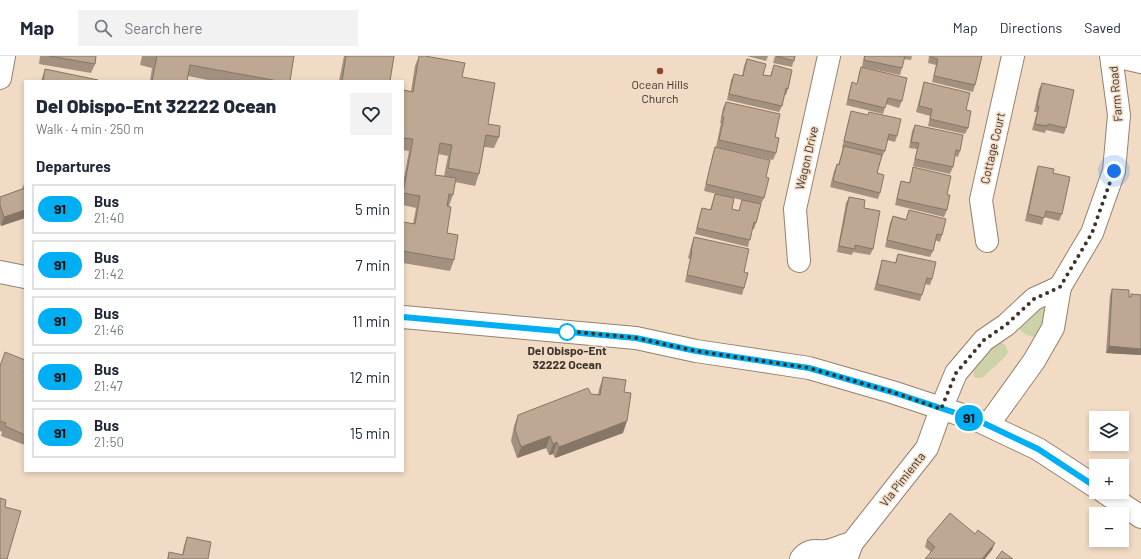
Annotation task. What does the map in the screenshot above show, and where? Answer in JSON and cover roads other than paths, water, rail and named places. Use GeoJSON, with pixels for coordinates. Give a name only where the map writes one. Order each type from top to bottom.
{"type":"FeatureCollection","features":[{"type":"Feature","properties":{"kind":"street"},"geometry":{"type":"LineString","coordinates":[[0,78],[4,56]]}},
{"type":"Feature","properties":{"kind":"street","name":"Wagon Drive"},"geometry":{"type":"LineString","coordinates":[[799,261],[795,209],[829,56]]}},
{"type":"Feature","properties":{"kind":"street","name":"Cottage Court"},"geometry":{"type":"LineString","coordinates":[[987,241],[981,200],[1013,56]]}},
{"type":"Feature","properties":{"kind":"street","name":"Farm Road"},"geometry":{"type":"LineString","coordinates":[[988,425],[1034,361],[1053,328],[1060,287],[1092,233],[1114,171],[1120,115],[1111,56]]}},
{"type":"Feature","properties":{"kind":"street"},"geometry":{"type":"LineString","coordinates":[[1114,56],[1141,62]]}},
{"type":"Feature","properties":{"kind":"street"},"geometry":{"type":"LineString","coordinates":[[0,272],[24,277]]}},
{"type":"Feature","properties":{"kind":"street"},"geometry":{"type":"LineString","coordinates":[[941,409],[956,373],[984,340],[1006,325],[1034,299],[1060,287]]}},
{"type":"Feature","properties":{"kind":"street"},"geometry":{"type":"LineString","coordinates":[[404,317],[636,338],[696,351],[809,368],[892,392],[977,420],[1038,449],[1089,482]]}},
{"type":"Feature","properties":{"kind":"street","name":"Via Pimienta"},"geometry":{"type":"LineString","coordinates":[[801,559],[813,550],[849,551],[927,448],[941,409]]}},
{"type":"Feature","properties":{"kind":"street"},"geometry":{"type":"LineString","coordinates":[[1114,499],[1141,517]]}},
{"type":"Feature","properties":{"kind":"place","name":"Ocean Hills Church"},"geometry":{"type":"Point","coordinates":[660,71]}},
{"type":"Feature","properties":{"kind":"place","name":"Del Obispo-Ent 32222 Ocean"},"geometry":{"type":"Point","coordinates":[567,332]}}]}
